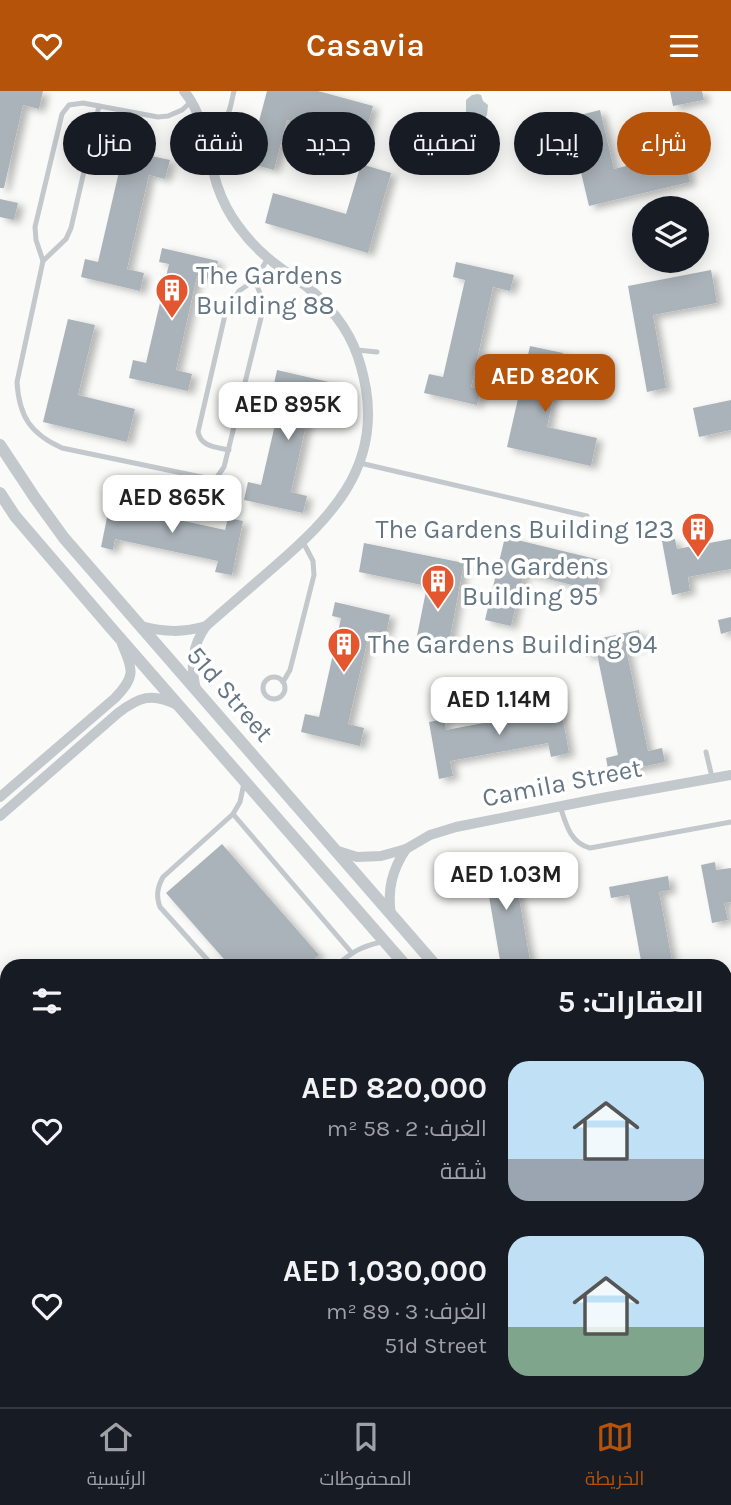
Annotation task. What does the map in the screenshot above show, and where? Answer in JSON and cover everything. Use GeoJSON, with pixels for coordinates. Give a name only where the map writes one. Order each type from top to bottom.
{"type":"FeatureCollection","features":[{"type":"Feature","properties":{"kind":"street"},"geometry":{"type":"LineString","coordinates":[[184,91],[197,112]]}},
{"type":"Feature","properties":{"kind":"street"},"geometry":{"type":"LineString","coordinates":[[196,689],[192,656],[199,636],[206,626],[319,526],[344,494],[360,463],[368,422],[367,399],[357,350],[329,308],[249,240],[224,204],[215,175]]}},
{"type":"Feature","properties":{"kind":"street","name":"51d Street"},"geometry":{"type":"LineString","coordinates":[[0,445],[64,538],[430,959]]}},
{"type":"Feature","properties":{"kind":"street","name":"51d Street"},"geometry":{"type":"LineString","coordinates":[[0,493],[15,516],[401,959]]}},
{"type":"Feature","properties":{"kind":"street"},"geometry":{"type":"LineString","coordinates":[[141,626],[175,632],[206,626]]}},
{"type":"Feature","properties":{"kind":"street"},"geometry":{"type":"LineString","coordinates":[[0,797],[127,686],[131,672],[130,662],[120,638]]}},
{"type":"Feature","properties":{"kind":"street"},"geometry":{"type":"LineString","coordinates":[[0,815],[133,702],[157,697],[179,705]]}},
{"type":"Feature","properties":{"kind":"street","name":"Camila Street"},"geometry":{"type":"LineString","coordinates":[[335,850],[369,857],[394,854],[442,830],[731,775]]}},
{"type":"Feature","properties":{"kind":"street"},"geometry":{"type":"LineString","coordinates":[[391,915],[390,884],[406,849]]}},
{"type":"Feature","properties":{"kind":"lane"},"geometry":{"type":"LineString","coordinates":[[229,112],[234,91]]}},
{"type":"Feature","properties":{"kind":"lane"},"geometry":{"type":"LineString","coordinates":[[192,101],[175,114],[158,117],[83,103],[69,105],[62,114],[35,227],[43,261],[17,383],[23,416],[33,430],[62,448],[211,479],[217,477],[224,467],[229,450],[262,314],[262,299],[256,280]]}},
{"type":"Feature","properties":{"kind":"lane"},"geometry":{"type":"LineString","coordinates":[[43,261],[66,239],[71,228],[99,106]]}},
{"type":"Feature","properties":{"kind":"lane"},"geometry":{"type":"LineString","coordinates":[[229,450],[203,443],[198,432],[225,315],[240,291],[256,280],[268,258]]}},
{"type":"Feature","properties":{"kind":"lane"},"geometry":{"type":"LineString","coordinates":[[357,350],[377,352]]}},
{"type":"Feature","properties":{"kind":"lane"},"geometry":{"type":"LineString","coordinates":[[360,463],[587,516]]}},
{"type":"Feature","properties":{"kind":"lane"},"geometry":{"type":"LineString","coordinates":[[283,682],[276,677],[268,678],[263,685],[264,694],[271,698],[280,697],[284,690],[283,682],[290,670],[314,576],[313,561],[303,542]]}},
{"type":"Feature","properties":{"kind":"lane"},"geometry":{"type":"LineString","coordinates":[[706,752],[712,777]]}},
{"type":"Feature","properties":{"kind":"lane"},"geometry":{"type":"LineString","coordinates":[[207,959],[160,908],[158,887],[163,877],[233,814],[240,801],[244,780]]}},
{"type":"Feature","properties":{"kind":"lane"},"geometry":{"type":"LineString","coordinates":[[560,806],[572,837],[579,844],[590,848],[731,822]]}},
{"type":"Feature","properties":{"kind":"lane"},"geometry":{"type":"LineString","coordinates":[[233,814],[351,952]]}},
{"type":"Feature","properties":{"kind":"lane"},"geometry":{"type":"LineString","coordinates":[[344,959],[351,952],[384,941]]}},
{"type":"Feature","properties":{"kind":"shaded area"},"geometry":{"type":"Polygon","coordinates":[[[472,95],[481,95],[488,105],[487,112],[466,112],[466,100],[472,95]]]}},
{"type":"Feature","properties":{"kind":"building"},"geometry":{"type":"Polygon","coordinates":[[[0,91],[43,91],[39,109],[23,105],[4,188],[0,188],[0,91]]]}},
{"type":"Feature","properties":{"kind":"building"},"geometry":{"type":"Polygon","coordinates":[[[267,91],[318,91],[373,106],[371,112],[282,112],[282,139],[274,170],[268,168],[268,112],[261,112],[267,91]]]}},
{"type":"Feature","properties":{"kind":"building"},"geometry":{"type":"Polygon","coordinates":[[[670,91],[702,91],[704,100],[673,106],[670,91]]]}},
{"type":"Feature","properties":{"kind":"building"},"geometry":{"type":"Polygon","coordinates":[[[603,123],[617,175],[688,175],[690,182],[589,206],[582,175],[603,175],[603,123]]]}},
{"type":"Feature","properties":{"kind":"building"},"geometry":{"type":"Polygon","coordinates":[[[156,157],[170,160],[165,179],[149,175],[156,175],[156,157]]]}},
{"type":"Feature","properties":{"kind":"building"},"geometry":{"type":"Polygon","coordinates":[[[375,168],[389,172],[368,253],[265,223],[273,193],[346,214],[358,175],[375,175],[375,168]]]}},
{"type":"Feature","properties":{"kind":"building"},"geometry":{"type":"Polygon","coordinates":[[[118,175],[149,175],[127,269],[144,273],[140,291],[81,277],[85,259],[98,262],[118,175]]]}},
{"type":"Feature","properties":{"kind":"building"},"geometry":{"type":"Polygon","coordinates":[[[0,199],[18,203],[14,220],[0,217],[0,199]]]}},
{"type":"Feature","properties":{"kind":"building","name":"The Gardens Building 88"},"geometry":{"type":"Polygon","coordinates":[[[162,248],[218,261],[214,279],[197,276],[176,370],[192,374],[188,391],[129,378],[133,360],[146,363],[169,264],[159,262],[162,248]]]}},
{"type":"Feature","properties":{"kind":"building"},"geometry":{"type":"Polygon","coordinates":[[[456,262],[514,275],[510,291],[493,287],[471,387],[481,389],[477,405],[424,393],[429,374],[443,377],[465,280],[453,277],[456,262]]]}},
{"type":"Feature","properties":{"kind":"building"},"geometry":{"type":"Polygon","coordinates":[[[709,270],[717,303],[653,315],[666,388],[647,392],[628,286],[695,273],[709,273],[709,270]]]}},
{"type":"Feature","properties":{"kind":"building"},"geometry":{"type":"Polygon","coordinates":[[[68,319],[95,325],[78,395],[135,409],[127,442],[43,422],[68,319]]]}},
{"type":"Feature","properties":{"kind":"building"},"geometry":{"type":"Polygon","coordinates":[[[530,346],[563,353],[547,427],[597,438],[591,466],[507,447],[530,346]]]}},
{"type":"Feature","properties":{"kind":"building"},"geometry":{"type":"Polygon","coordinates":[[[277,370],[333,383],[329,401],[312,398],[291,492],[307,496],[303,513],[244,500],[248,482],[261,485],[284,386],[274,384],[277,370]]]}},
{"type":"Feature","properties":{"kind":"building"},"geometry":{"type":"Polygon","coordinates":[[[731,400],[731,430],[699,437],[693,408],[731,400]]]}},
{"type":"Feature","properties":{"kind":"building"},"geometry":{"type":"Polygon","coordinates":[[[112,493],[127,496],[124,508],[225,530],[228,518],[243,521],[232,575],[215,572],[218,561],[115,539],[113,550],[101,547],[112,493]]]}},
{"type":"Feature","properties":{"kind":"building"},"geometry":{"type":"Polygon","coordinates":[[[505,537],[604,561],[596,591],[524,573],[511,626],[485,620],[505,537]]]}},
{"type":"Feature","properties":{"kind":"building","name":"The Gardens Building 123"},"geometry":{"type":"Polygon","coordinates":[[[675,539],[677,549],[731,539],[731,569],[688,577],[690,591],[672,595],[662,541],[675,539]]]}},
{"type":"Feature","properties":{"kind":"building","name":"The Gardens Building 95"},"geometry":{"type":"Polygon","coordinates":[[[364,543],[464,563],[449,643],[417,636],[427,586],[359,572],[364,543]]]}},
{"type":"Feature","properties":{"kind":"building","name":"The Gardens Building 94"},"geometry":{"type":"Polygon","coordinates":[[[335,602],[390,615],[386,634],[370,630],[348,724],[364,728],[360,746],[301,732],[305,714],[319,717],[341,618],[332,616],[335,602]]]}},
{"type":"Feature","properties":{"kind":"building"},"geometry":{"type":"Polygon","coordinates":[[[731,617],[731,631],[721,634],[718,620],[731,617]]]}},
{"type":"Feature","properties":{"kind":"building"},"geometry":{"type":"Polygon","coordinates":[[[639,630],[642,646],[626,649],[648,751],[662,748],[665,762],[609,774],[606,758],[618,755],[597,654],[586,657],[583,642],[639,630]]]}},
{"type":"Feature","properties":{"kind":"building"},"geometry":{"type":"Polygon","coordinates":[[[559,697],[569,753],[551,757],[548,743],[450,761],[453,776],[439,779],[429,722],[444,719],[446,730],[548,711],[545,699],[559,697]]]}},
{"type":"Feature","properties":{"kind":"building"},"geometry":{"type":"Polygon","coordinates":[[[222,844],[319,955],[314,959],[224,959],[166,893],[222,844]]]}},
{"type":"Feature","properties":{"kind":"building"},"geometry":{"type":"Polygon","coordinates":[[[524,861],[526,873],[515,875],[530,959],[500,959],[486,879],[469,882],[468,872],[524,861]]]}},
{"type":"Feature","properties":{"kind":"building"},"geometry":{"type":"Polygon","coordinates":[[[715,862],[716,870],[731,868],[731,902],[724,903],[728,920],[712,923],[701,865],[715,862]]]}},
{"type":"Feature","properties":{"kind":"building"},"geometry":{"type":"Polygon","coordinates":[[[668,876],[670,890],[659,892],[672,959],[641,959],[629,895],[611,898],[609,887],[668,876]]]}},
{"type":"Feature","properties":{"kind":"place","name":"The Gardens Building 88"},"geometry":{"type":"Point","coordinates":[172,320]}},
{"type":"Feature","properties":{"kind":"place","name":"The Gardens Building 123"},"geometry":{"type":"Point","coordinates":[698,559]}},
{"type":"Feature","properties":{"kind":"place","name":"The Gardens Building 95"},"geometry":{"type":"Point","coordinates":[438,611]}},
{"type":"Feature","properties":{"kind":"place","name":"The Gardens Building 94"},"geometry":{"type":"Point","coordinates":[344,674]}}]}
